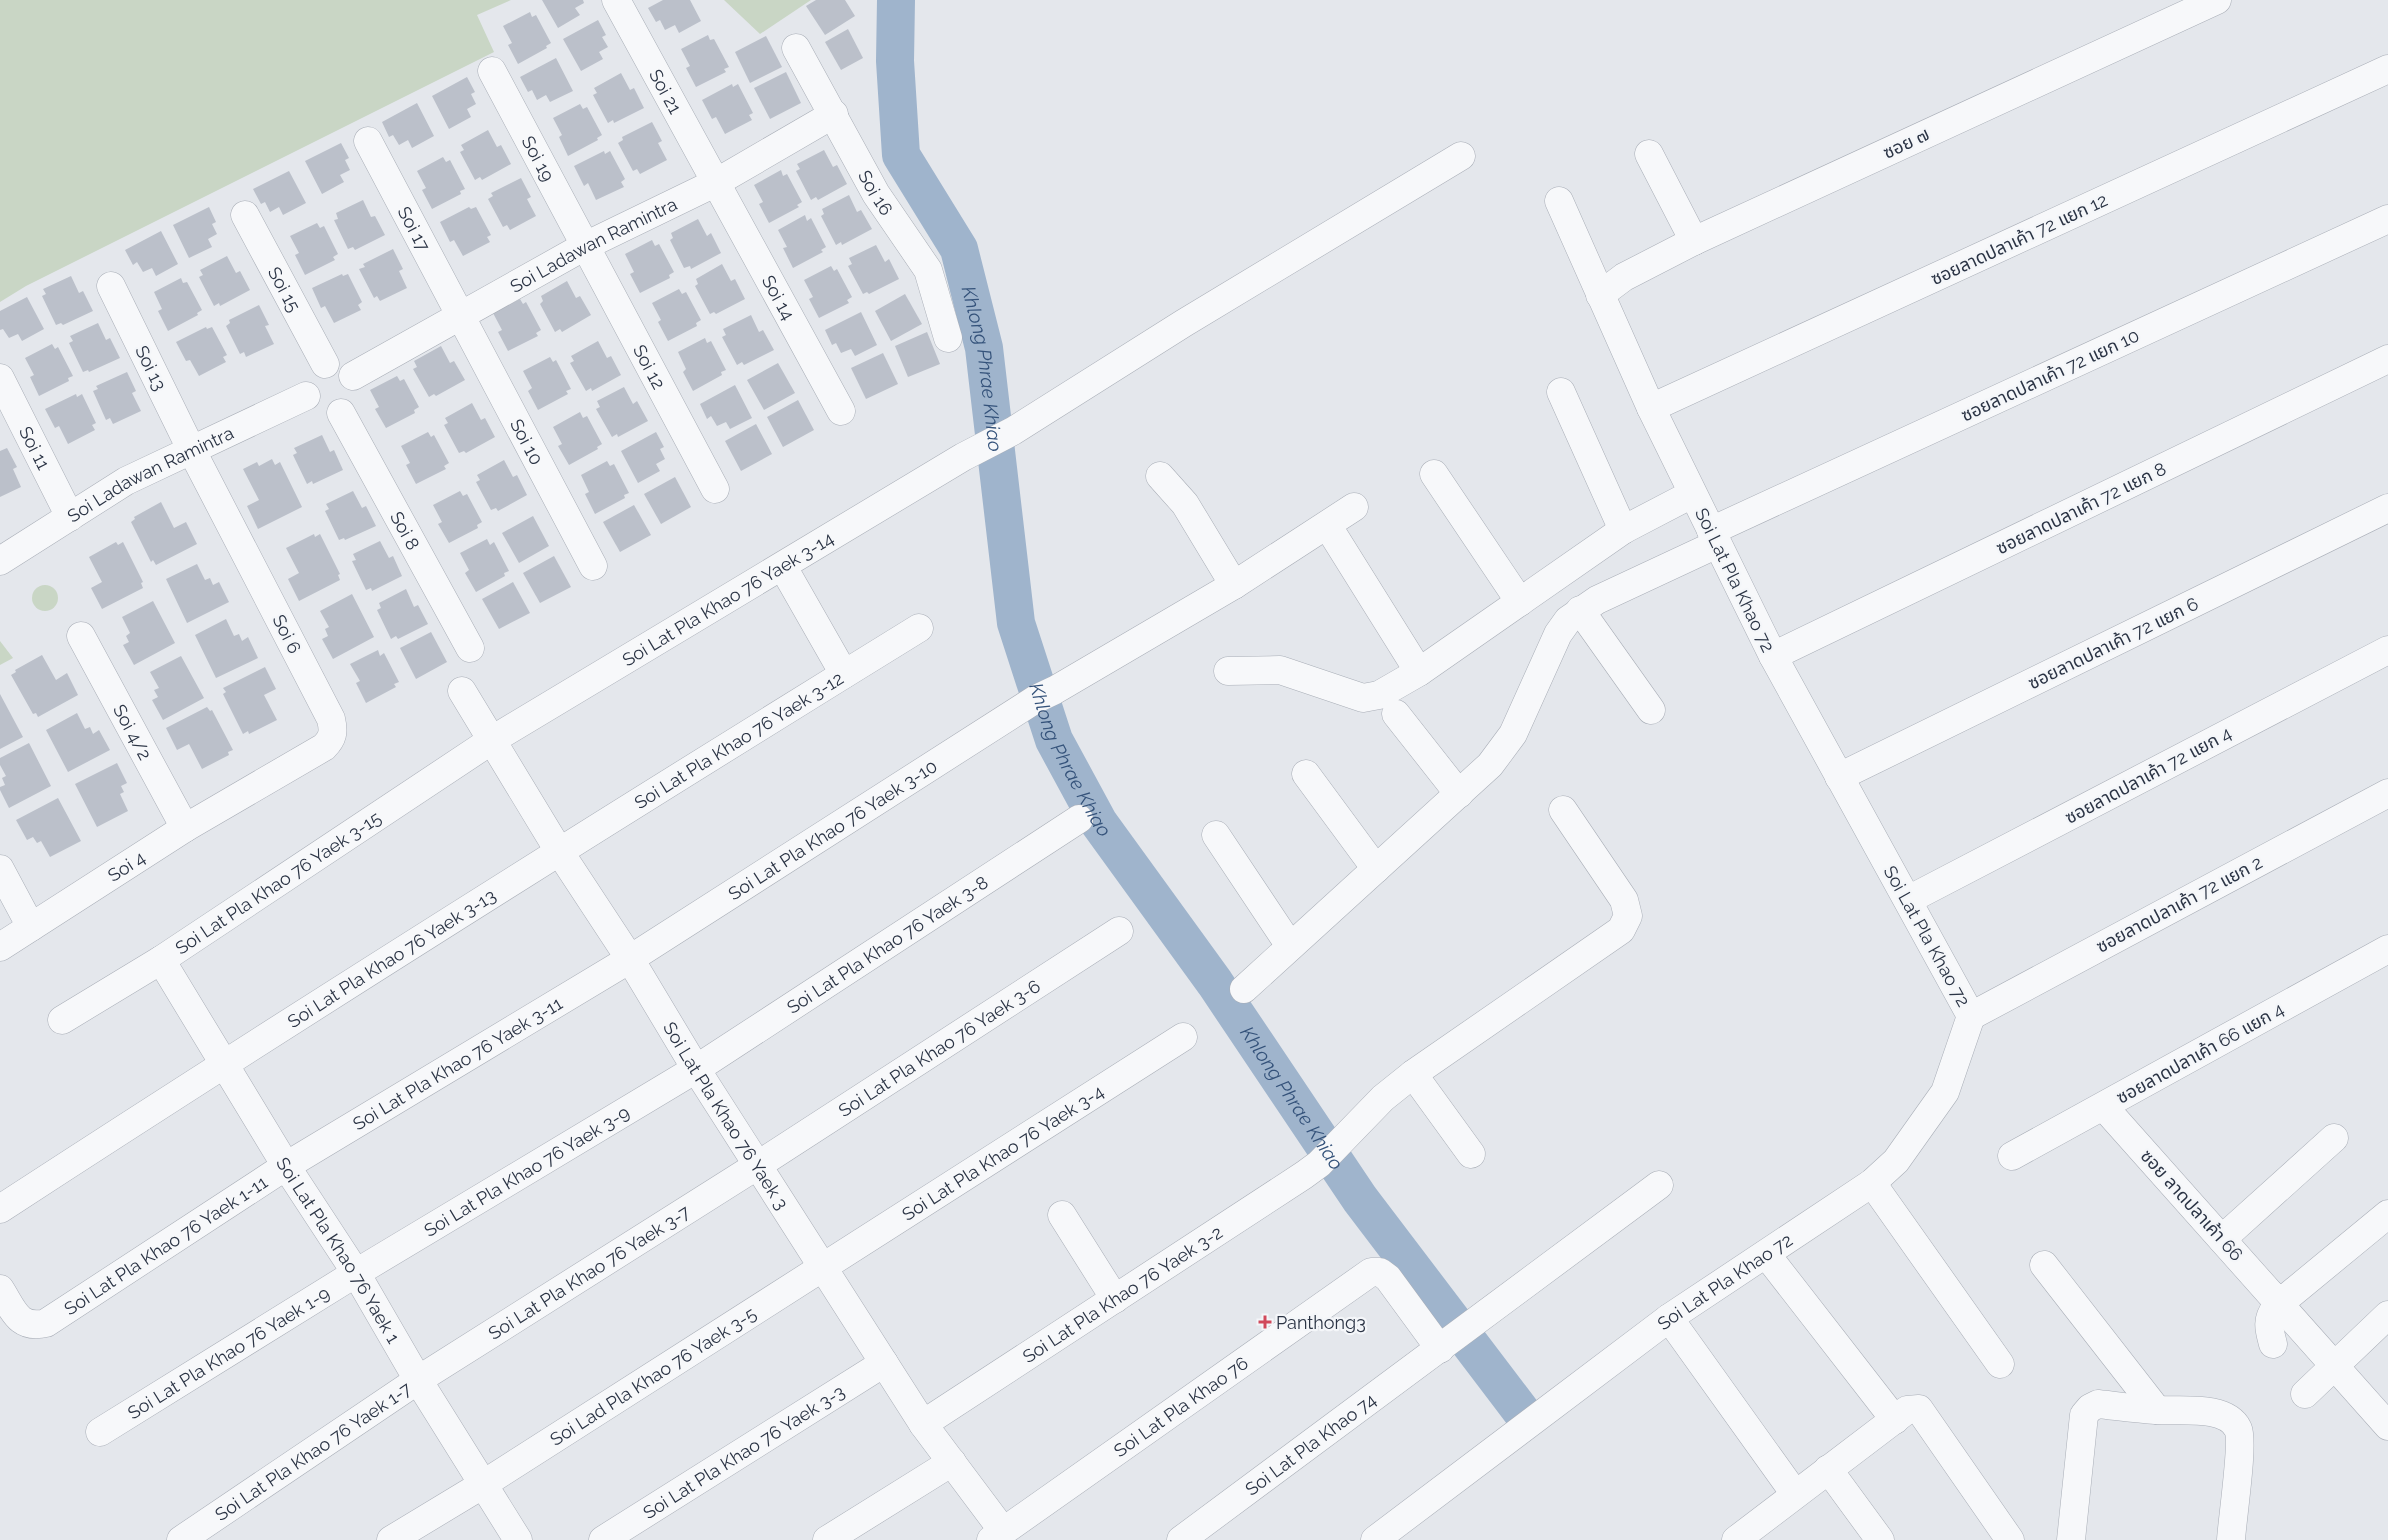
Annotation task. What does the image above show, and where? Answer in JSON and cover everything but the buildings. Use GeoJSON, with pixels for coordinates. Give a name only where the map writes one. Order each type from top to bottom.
{"type":"FeatureCollection","features":[{"type":"Feature","properties":{"kind":"street","name":"Soi 21"},"geometry":{"type":"LineString","coordinates":[[616,0],[717,182]]}},
{"type":"Feature","properties":{"kind":"street","name":"ซอย ๗"},"geometry":{"type":"LineString","coordinates":[[1600,295],[1624,276],[1694,241],[2217,0]]}},
{"type":"Feature","properties":{"kind":"street","name":"Soi 16"},"geometry":{"type":"LineString","coordinates":[[796,48],[834,114],[876,194],[928,270],[948,338]]}},
{"type":"Feature","properties":{"kind":"street","name":"ซอยลาดปลาเค้า 72 แยก 12"},"geometry":{"type":"LineString","coordinates":[[1651,408],[2388,70]]}},
{"type":"Feature","properties":{"kind":"street","name":"Soi 19"},"geometry":{"type":"LineString","coordinates":[[492,71],[585,246]]}},
{"type":"Feature","properties":{"kind":"street","name":"Soi Ladawan Ramintra"},"geometry":{"type":"LineString","coordinates":[[353,376],[585,246],[717,182],[834,114]]}},
{"type":"Feature","properties":{"kind":"street","name":"Soi 17"},"geometry":{"type":"LineString","coordinates":[[368,141],[460,316]]}},
{"type":"Feature","properties":{"kind":"street"},"geometry":{"type":"LineString","coordinates":[[1650,154],[1694,241]]}},
{"type":"Feature","properties":{"kind":"street","name":"Soi Lat Pla Khao 76 Yaek 3-14"},"geometry":{"type":"LineString","coordinates":[[492,740],[975,451],[1013,431],[1184,323],[1460,156]]}},
{"type":"Feature","properties":{"kind":"street","name":"Soi 14"},"geometry":{"type":"LineString","coordinates":[[717,182],[841,411]]}},
{"type":"Feature","properties":{"kind":"street","name":"Soi Lat Pla Khao 72"},"geometry":{"type":"LineString","coordinates":[[1375,1540],[1669,1318],[1872,1183],[1896,1161],[1945,1092],[1971,1016],[1773,656],[1651,408],[1559,201]]}},
{"type":"Feature","properties":{"kind":"street","name":"Soi 15"},"geometry":{"type":"LineString","coordinates":[[244,215],[325,364]]}},
{"type":"Feature","properties":{"kind":"street","name":"ซอยลาดปลาเค้า 72 แยก 10"},"geometry":{"type":"LineString","coordinates":[[1244,989],[1490,765],[1503,750],[1513,734],[1558,634],[1568,620],[1580,610],[1714,537],[2388,219]]}},
{"type":"Feature","properties":{"kind":"street","name":"Soi 12"},"geometry":{"type":"LineString","coordinates":[[585,246],[715,488]]}},
{"type":"Feature","properties":{"kind":"street","name":"Soi 13"},"geometry":{"type":"LineString","coordinates":[[111,286],[191,449]]}},
{"type":"Feature","properties":{"kind":"street","name":"Soi 10"},"geometry":{"type":"LineString","coordinates":[[460,316],[593,566]]}},
{"type":"Feature","properties":{"kind":"street","name":"ซอยลาดปลาเค้า 72 แยก 8"},"geometry":{"type":"LineString","coordinates":[[1773,656],[2388,359]]}},
{"type":"Feature","properties":{"kind":"street"},"geometry":{"type":"LineString","coordinates":[[325,364],[341,365],[353,376],[357,393],[354,402],[341,413],[332,415],[316,410],[306,396],[305,388],[311,372],[325,364]]}},
{"type":"Feature","properties":{"kind":"street","name":"Soi 11"},"geometry":{"type":"LineString","coordinates":[[0,378],[70,517]]}},
{"type":"Feature","properties":{"kind":"street"},"geometry":{"type":"LineString","coordinates":[[1561,392],[1623,530]]}},
{"type":"Feature","properties":{"kind":"street","name":"Soi Ladawan Ramintra"},"geometry":{"type":"LineString","coordinates":[[0,561],[126,481],[306,396]]}},
{"type":"Feature","properties":{"kind":"street","name":"Soi 8"},"geometry":{"type":"LineString","coordinates":[[341,413],[470,648]]}},
{"type":"Feature","properties":{"kind":"street","name":"Soi 6"},"geometry":{"type":"LineString","coordinates":[[191,449],[333,726],[334,733],[324,747],[255,787]]}},
{"type":"Feature","properties":{"kind":"street"},"geometry":{"type":"LineString","coordinates":[[1434,474],[1520,602]]}},
{"type":"Feature","properties":{"kind":"street"},"geometry":{"type":"LineString","coordinates":[[1160,476],[1185,504],[1234,585]]}},
{"type":"Feature","properties":{"kind":"street"},"geometry":{"type":"LineString","coordinates":[[1228,671],[1280,670],[1363,698],[1379,695],[1419,672],[1623,530],[1692,494]]}},
{"type":"Feature","properties":{"kind":"street","name":"Soi Lat Pla Khao 76 Yaek 3-10"},"geometry":{"type":"LineString","coordinates":[[630,959],[1046,694],[1234,585],[1354,506]]}},
{"type":"Feature","properties":{"kind":"street","name":"ซอยลาดปลาเค้า 72 แยก 6"},"geometry":{"type":"LineString","coordinates":[[1839,777],[2388,508]]}},
{"type":"Feature","properties":{"kind":"street"},"geometry":{"type":"LineString","coordinates":[[1334,536],[1419,672]]}},
{"type":"Feature","properties":{"kind":"street"},"geometry":{"type":"LineString","coordinates":[[784,567],[844,674]]}},
{"type":"Feature","properties":{"kind":"street"},"geometry":{"type":"LineString","coordinates":[[1580,610],[1651,710]]}},
{"type":"Feature","properties":{"kind":"street","name":"Soi Lat Pla Khao 76 Yaek 3-12"},"geometry":{"type":"LineString","coordinates":[[559,851],[919,628]]}},
{"type":"Feature","properties":{"kind":"street","name":"Soi 4/2"},"geometry":{"type":"LineString","coordinates":[[81,636],[185,828]]}},
{"type":"Feature","properties":{"kind":"street","name":"ซอยลาดปลาเค้า 72 แยก 4"},"geometry":{"type":"LineString","coordinates":[[1908,900],[2388,650]]}},
{"type":"Feature","properties":{"kind":"street","name":"Soi Lat Pla Khao 76 Yaek 3"},"geometry":{"type":"LineString","coordinates":[[462,691],[559,851],[630,959],[696,1069],[923,1424],[952,1462],[997,1536]]}},
{"type":"Feature","properties":{"kind":"street"},"geometry":{"type":"LineString","coordinates":[[1396,714],[1459,794]]}},
{"type":"Feature","properties":{"kind":"street","name":"Soi Lat Pla Khao 76 Yaek 3-15"},"geometry":{"type":"LineString","coordinates":[[62,1020],[160,960],[492,740]]}},
{"type":"Feature","properties":{"kind":"street"},"geometry":{"type":"LineString","coordinates":[[1306,774],[1376,869]]}},
{"type":"Feature","properties":{"kind":"street","name":"Soi 4"},"geometry":{"type":"LineString","coordinates":[[0,947],[185,828],[255,787]]}},
{"type":"Feature","properties":{"kind":"street","name":"ซอยลาดปลาเค้า 72 แยก 2"},"geometry":{"type":"LineString","coordinates":[[1971,1016],[2388,793]]}},
{"type":"Feature","properties":{"kind":"street","name":"Soi Lat Pla Khao 76 Yaek 3-2"},"geometry":{"type":"LineString","coordinates":[[923,1424],[1319,1164],[1383,1098],[1413,1074],[1621,930],[1628,916],[1624,900],[1563,810]]}},
{"type":"Feature","properties":{"kind":"street","name":"Soi Lat Pla Khao 76 Yaek 3-8"},"geometry":{"type":"LineString","coordinates":[[696,1069],[1080,819]]}},
{"type":"Feature","properties":{"kind":"street"},"geometry":{"type":"LineString","coordinates":[[1216,835],[1290,946]]}},
{"type":"Feature","properties":{"kind":"street","name":"Soi Lat Pla Khao 76 Yaek 3-13"},"geometry":{"type":"LineString","coordinates":[[0,1209],[224,1063],[559,851]]}},
{"type":"Feature","properties":{"kind":"street"},"geometry":{"type":"LineString","coordinates":[[0,869],[31,927]]}},
{"type":"Feature","properties":{"kind":"street","name":"Soi Lat Pla Khao 76 Yaek 3-6"},"geometry":{"type":"LineString","coordinates":[[758,1164],[1119,931]]}},
{"type":"Feature","properties":{"kind":"street","name":"ซอยลาดปลาเค้า 66 แยก 4"},"geometry":{"type":"LineString","coordinates":[[2012,1156],[2388,949]]}},
{"type":"Feature","properties":{"kind":"street","name":"Soi Lat Pla Khao 76 Yaek 3-11"},"geometry":{"type":"LineString","coordinates":[[286,1166],[630,959]]}},
{"type":"Feature","properties":{"kind":"street","name":"Soi Lat Pla Khao 76 Yaek 1"},"geometry":{"type":"LineString","coordinates":[[160,960],[286,1166],[356,1273],[418,1380],[518,1540]]}},
{"type":"Feature","properties":{"kind":"street","name":"Soi Lat Pla Khao 76 Yaek 3-4"},"geometry":{"type":"LineString","coordinates":[[822,1267],[1183,1037]]}},
{"type":"Feature","properties":{"kind":"street","name":"Soi Lat Pla Khao 76 Yaek 3-9"},"geometry":{"type":"LineString","coordinates":[[356,1273],[696,1069]]}},
{"type":"Feature","properties":{"kind":"street"},"geometry":{"type":"LineString","coordinates":[[1413,1074],[1471,1154]]}},
{"type":"Feature","properties":{"kind":"street","name":"ซอย ลาดปลาเค้า 66"},"geometry":{"type":"LineString","coordinates":[[2104,1107],[2388,1426]]}},
{"type":"Feature","properties":{"kind":"street"},"geometry":{"type":"LineString","coordinates":[[2222,1239],[2334,1138]]}},
{"type":"Feature","properties":{"kind":"street","name":"Soi Lat Pla Khao 76 Yaek 3-7"},"geometry":{"type":"LineString","coordinates":[[418,1380],[758,1164]]}},
{"type":"Feature","properties":{"kind":"street","name":"Soi Lat Pla Khao 76 Yaek 1-11"},"geometry":{"type":"LineString","coordinates":[[0,1289],[14,1312],[25,1323],[34,1326],[46,1323],[286,1166]]}},
{"type":"Feature","properties":{"kind":"street"},"geometry":{"type":"LineString","coordinates":[[1872,1183],[2000,1364]]}},
{"type":"Feature","properties":{"kind":"street","name":"Soi Lat Pla Khao 74"},"geometry":{"type":"LineString","coordinates":[[1181,1540],[1659,1185]]}},
{"type":"Feature","properties":{"kind":"street"},"geometry":{"type":"LineString","coordinates":[[2273,1344],[2268,1325],[2269,1315],[2276,1306],[2277,1300],[2388,1214]]}},
{"type":"Feature","properties":{"kind":"street"},"geometry":{"type":"LineString","coordinates":[[1062,1215],[1115,1299]]}},
{"type":"Feature","properties":{"kind":"street"},"geometry":{"type":"LineString","coordinates":[[1766,1254],[1895,1420]]}},
{"type":"Feature","properties":{"kind":"street"},"geometry":{"type":"LineString","coordinates":[[2044,1265],[2157,1410]]}},
{"type":"Feature","properties":{"kind":"street","name":"Soi Lad Pla Khao 76 Yaek 3-5"},"geometry":{"type":"LineString","coordinates":[[391,1540],[482,1485],[822,1267]]}},
{"type":"Feature","properties":{"kind":"street","name":"Soi Lat Pla Khao 76"},"geometry":{"type":"LineString","coordinates":[[997,1536],[1371,1272],[1380,1272],[1388,1278],[1456,1336]]}},
{"type":"Feature","properties":{"kind":"street","name":"Soi Lat Pla Khao 76 Yaek 1-9"},"geometry":{"type":"LineString","coordinates":[[100,1432],[356,1273]]}},
{"type":"Feature","properties":{"kind":"street"},"geometry":{"type":"LineString","coordinates":[[2305,1394],[2388,1315]]}},
{"type":"Feature","properties":{"kind":"street"},"geometry":{"type":"LineString","coordinates":[[1669,1318],[1795,1494]]}},
{"type":"Feature","properties":{"kind":"street","name":"Soi Lat Pla Khao 76 Yaek 3-3"},"geometry":{"type":"LineString","coordinates":[[603,1540],[884,1363]]}},
{"type":"Feature","properties":{"kind":"street","name":"Soi Lat Pla Khao 76 Yaek 1-7"},"geometry":{"type":"LineString","coordinates":[[181,1540],[418,1380]]}},
{"type":"Feature","properties":{"kind":"street"},"geometry":{"type":"LineString","coordinates":[[2071,1540],[2084,1415],[2090,1408],[2098,1404],[2157,1410],[2204,1410],[2225,1416],[2233,1422],[2239,1431],[2240,1447],[2230,1540]]}},
{"type":"Feature","properties":{"kind":"street"},"geometry":{"type":"LineString","coordinates":[[1736,1540],[1907,1410],[1920,1409],[2010,1540]]}},
{"type":"Feature","properties":{"kind":"street"},"geometry":{"type":"LineString","coordinates":[[827,1540],[952,1462]]}},
{"type":"Feature","properties":{"kind":"street"},"geometry":{"type":"LineString","coordinates":[[1828,1469],[1880,1540]]}},
{"type":"Feature","properties":{"kind":"green space"},"geometry":{"type":"Polygon","coordinates":[[[0,0],[511,0],[477,15],[494,52],[26,286],[0,302],[0,0]]]}},
{"type":"Feature","properties":{"kind":"green space"},"geometry":{"type":"Polygon","coordinates":[[[724,0],[811,0],[760,34],[724,0]]]}},
{"type":"Feature","properties":{"kind":"green space"},"geometry":{"type":"Polygon","coordinates":[[[45,585],[54,589],[58,598],[54,607],[45,611],[36,607],[32,598],[36,589],[45,585]]]}},
{"type":"Feature","properties":{"kind":"green space"},"geometry":{"type":"Polygon","coordinates":[[[0,641],[13,658],[0,665],[0,641]]]}},
{"type":"Feature","properties":{"kind":"waterway","name":"Khlong Phrae Khiao"},"geometry":{"type":"LineString","coordinates":[[896,0],[895,61],[901,155],[959,249],[984,348],[1016,623],[1054,740],[1099,823],[1215,983],[1360,1199],[1521,1411]]}},
{"type":"Feature","properties":{"kind":"place","name":"Panthong3"},"geometry":{"type":"Point","coordinates":[1265,1322]}}]}
